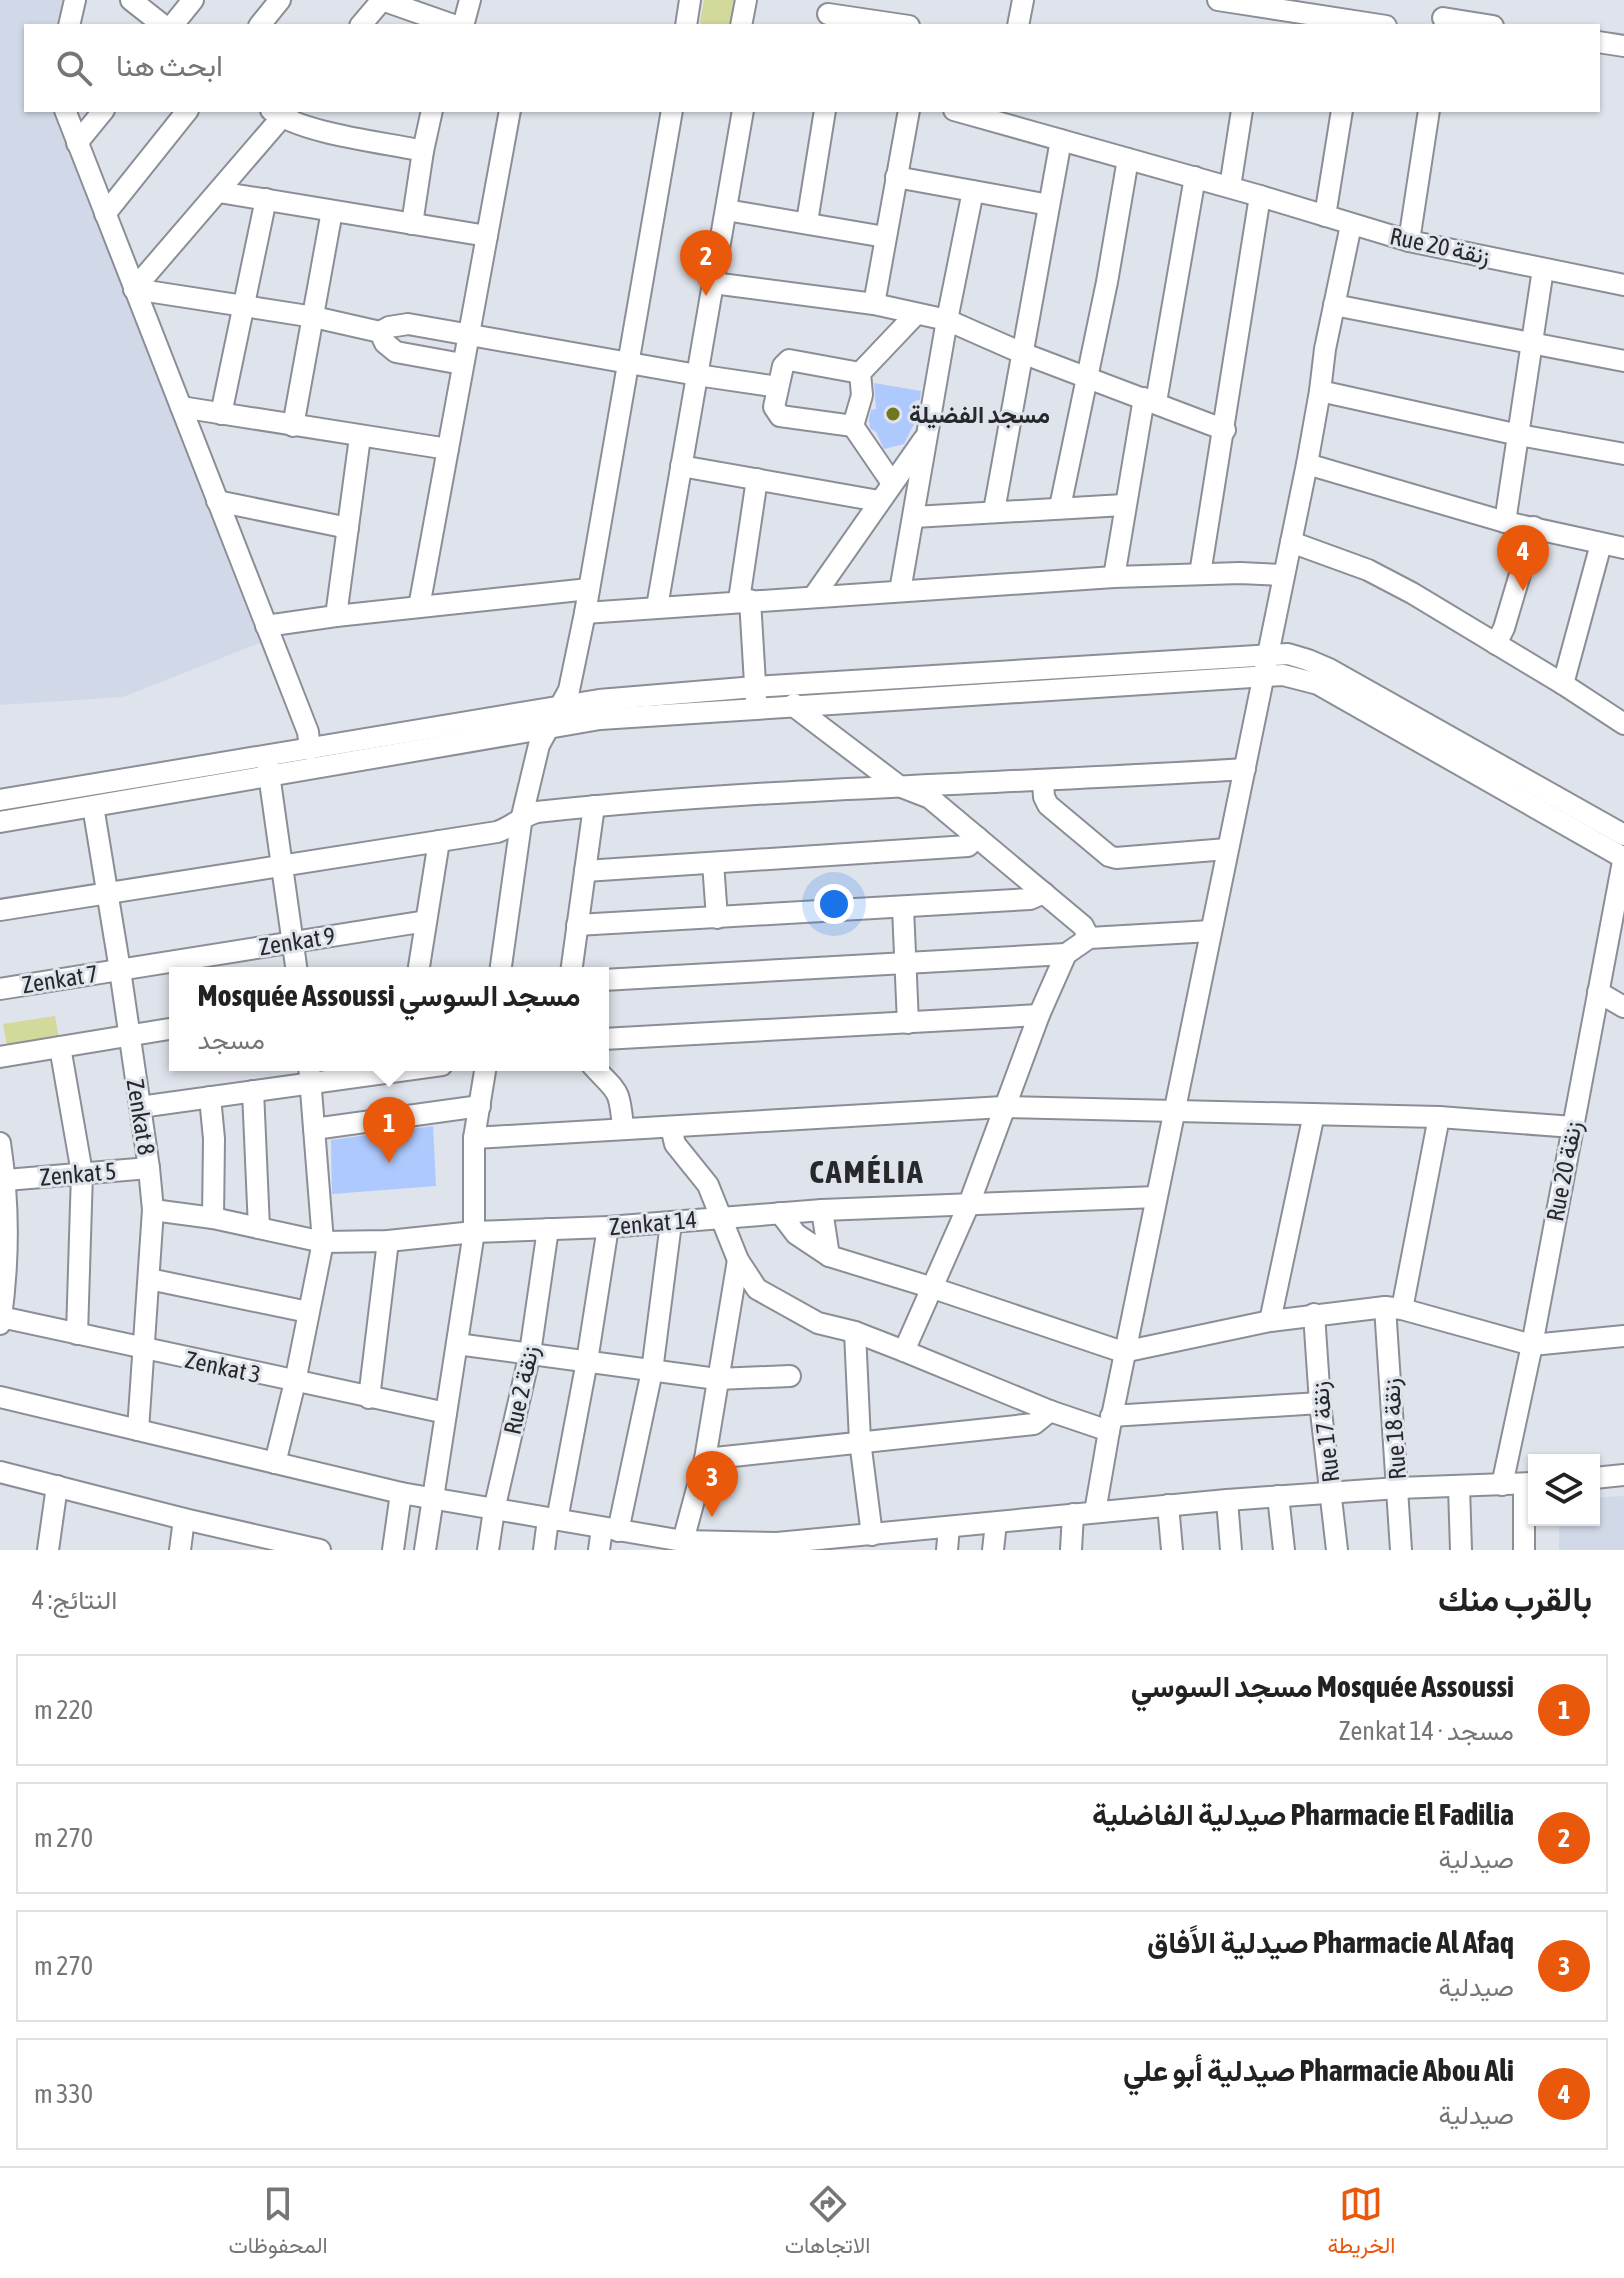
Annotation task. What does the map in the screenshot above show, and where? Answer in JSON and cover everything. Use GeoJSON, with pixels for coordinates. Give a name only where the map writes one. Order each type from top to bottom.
{"type":"FeatureCollection","features":[{"type":"Feature","properties":{"kind":"street"},"geometry":{"type":"LineString","coordinates":[[69,24],[75,0]]}},
{"type":"Feature","properties":{"kind":"street"},"geometry":{"type":"LineString","coordinates":[[131,0],[161,24]]}},
{"type":"Feature","properties":{"kind":"street"},"geometry":{"type":"LineString","coordinates":[[174,24],[193,0]]}},
{"type":"Feature","properties":{"kind":"street"},"geometry":{"type":"LineString","coordinates":[[261,24],[280,0]]}},
{"type":"Feature","properties":{"kind":"street"},"geometry":{"type":"LineString","coordinates":[[362,24],[382,0],[451,24]]}},
{"type":"Feature","properties":{"kind":"street"},"geometry":{"type":"LineString","coordinates":[[455,24],[470,0]]}},
{"type":"Feature","properties":{"kind":"street"},"geometry":{"type":"LineString","coordinates":[[686,24],[690,0]]}},
{"type":"Feature","properties":{"kind":"street"},"geometry":{"type":"LineString","coordinates":[[741,24],[746,0]]}},
{"type":"Feature","properties":{"kind":"street"},"geometry":{"type":"LineString","coordinates":[[1018,24],[1023,0]]}},
{"type":"Feature","properties":{"kind":"street"},"geometry":{"type":"LineString","coordinates":[[1218,0],[1258,11],[1356,24],[1360,0]]}},
{"type":"Feature","properties":{"kind":"street"},"geometry":{"type":"LineString","coordinates":[[828,13],[897,24]]}},
{"type":"Feature","properties":{"kind":"street"},"geometry":{"type":"LineString","coordinates":[[1444,15],[1484,24]]}},
{"type":"Feature","properties":{"kind":"street"},"geometry":{"type":"LineString","coordinates":[[1600,42],[1624,46]]}},
{"type":"Feature","properties":{"kind":"street"},"geometry":{"type":"LineString","coordinates":[[66,112],[308,732],[310,749]]}},
{"type":"Feature","properties":{"kind":"street"},"geometry":{"type":"LineString","coordinates":[[77,143],[102,112]]}},
{"type":"Feature","properties":{"kind":"street"},"geometry":{"type":"LineString","coordinates":[[105,214],[186,112]]}},
{"type":"Feature","properties":{"kind":"street"},"geometry":{"type":"LineString","coordinates":[[412,224],[432,112]]}},
{"type":"Feature","properties":{"kind":"street"},"geometry":{"type":"LineString","coordinates":[[419,607],[510,112]]}},
{"type":"Feature","properties":{"kind":"street"},"geometry":{"type":"LineString","coordinates":[[501,967],[522,816],[539,745],[569,690],[585,613],[672,112]]}},
{"type":"Feature","properties":{"kind":"street"},"geometry":{"type":"LineString","coordinates":[[657,607],[743,112]]}},
{"type":"Feature","properties":{"kind":"street"},"geometry":{"type":"LineString","coordinates":[[807,222],[825,112]]}},
{"type":"Feature","properties":{"kind":"street"},"geometry":{"type":"LineString","coordinates":[[874,304],[909,112]]}},
{"type":"Feature","properties":{"kind":"street","name":"Rue 20 زنقة"},"geometry":{"type":"LineString","coordinates":[[968,112],[1002,117],[1061,140],[1409,241],[1624,285]]}},
{"type":"Feature","properties":{"kind":"street"},"geometry":{"type":"LineString","coordinates":[[1230,187],[1242,112]]}},
{"type":"Feature","properties":{"kind":"street"},"geometry":{"type":"LineString","coordinates":[[1325,216],[1342,112]]}},
{"type":"Feature","properties":{"kind":"street"},"geometry":{"type":"LineString","coordinates":[[1409,241],[1429,112]]}},
{"type":"Feature","properties":{"kind":"street"},"geometry":{"type":"LineString","coordinates":[[134,289],[219,192],[280,113],[309,127],[423,151]]}},
{"type":"Feature","properties":{"kind":"street"},"geometry":{"type":"LineString","coordinates":[[994,511],[1061,140]]}},
{"type":"Feature","properties":{"kind":"street"},"geometry":{"type":"LineString","coordinates":[[1060,507],[1128,159]]}},
{"type":"Feature","properties":{"kind":"street"},"geometry":{"type":"LineString","coordinates":[[896,177],[1049,205]]}},
{"type":"Feature","properties":{"kind":"street"},"geometry":{"type":"LineString","coordinates":[[1114,577],[1124,505],[1150,400],[1195,177]]}},
{"type":"Feature","properties":{"kind":"street"},"geometry":{"type":"LineString","coordinates":[[900,591],[947,320],[973,191]]}},
{"type":"Feature","properties":{"kind":"street"},"geometry":{"type":"LineString","coordinates":[[219,192],[487,236]]}},
{"type":"Feature","properties":{"kind":"street"},"geometry":{"type":"LineString","coordinates":[[1200,574],[1260,196]]}},
{"type":"Feature","properties":{"kind":"street"},"geometry":{"type":"LineString","coordinates":[[221,414],[266,199]]}},
{"type":"Feature","properties":{"kind":"street"},"geometry":{"type":"LineString","coordinates":[[726,210],[885,237]]}},
{"type":"Feature","properties":{"kind":"street"},"geometry":{"type":"LineString","coordinates":[[293,426],[332,211]]}},
{"type":"Feature","properties":{"kind":"street"},"geometry":{"type":"LineString","coordinates":[[1095,1512],[1123,1352],[1307,464],[1325,349],[1351,225]]}},
{"type":"Feature","properties":{"kind":"street"},"geometry":{"type":"LineString","coordinates":[[1505,522],[1543,269]]}},
{"type":"Feature","properties":{"kind":"street"},"geometry":{"type":"LineString","coordinates":[[713,283],[874,304],[947,320],[1022,353],[1225,430]]}},
{"type":"Feature","properties":{"kind":"street"},"geometry":{"type":"LineString","coordinates":[[134,289],[314,317],[380,332],[408,324],[778,387]]}},
{"type":"Feature","properties":{"kind":"street"},"geometry":{"type":"LineString","coordinates":[[1334,305],[1624,361]]}},
{"type":"Feature","properties":{"kind":"street"},"geometry":{"type":"LineString","coordinates":[[853,426],[862,395],[860,373],[916,314]]}},
{"type":"Feature","properties":{"kind":"street"},"geometry":{"type":"LineString","coordinates":[[380,332],[385,343],[396,352],[462,364]]}},
{"type":"Feature","properties":{"kind":"street"},"geometry":{"type":"LineString","coordinates":[[860,373],[789,360],[783,366],[774,409],[778,415],[853,426],[892,483]]}},
{"type":"Feature","properties":{"kind":"street"},"geometry":{"type":"LineString","coordinates":[[1320,391],[1519,435],[1624,454]]}},
{"type":"Feature","properties":{"kind":"street"},"geometry":{"type":"LineString","coordinates":[[181,407],[448,449]]}},
{"type":"Feature","properties":{"kind":"street"},"geometry":{"type":"LineString","coordinates":[[814,596],[929,433]]}},
{"type":"Feature","properties":{"kind":"street"},"geometry":{"type":"LineString","coordinates":[[336,616],[360,437]]}},
{"type":"Feature","properties":{"kind":"street"},"geometry":{"type":"LineString","coordinates":[[1307,464],[1505,522],[1624,548]]}},
{"type":"Feature","properties":{"kind":"street"},"geometry":{"type":"LineString","coordinates":[[681,466],[879,501]]}},
{"type":"Feature","properties":{"kind":"street"},"geometry":{"type":"LineString","coordinates":[[756,709],[744,600],[757,479]]}},
{"type":"Feature","properties":{"kind":"street"},"geometry":{"type":"LineString","coordinates":[[217,501],[348,528]]}},
{"type":"Feature","properties":{"kind":"street"},"geometry":{"type":"LineString","coordinates":[[914,517],[1124,505]]}},
{"type":"Feature","properties":{"kind":"street"},"geometry":{"type":"LineString","coordinates":[[1496,644],[1504,628],[1534,527]]}},
{"type":"Feature","properties":{"kind":"street"},"geometry":{"type":"LineString","coordinates":[[1291,542],[1368,570],[1412,593],[1624,724]]}},
{"type":"Feature","properties":{"kind":"street"},"geometry":{"type":"LineString","coordinates":[[1563,684],[1601,544]]}},
{"type":"Feature","properties":{"kind":"street"},"geometry":{"type":"LineString","coordinates":[[585,613],[1114,577],[1283,575]]}},
{"type":"Feature","properties":{"kind":"street"},"geometry":{"type":"LineString","coordinates":[[266,626],[589,589]]}},
{"type":"Feature","properties":{"kind":"street"},"geometry":{"type":"LineString","coordinates":[[0,822],[93,806],[268,767],[310,749],[599,700],[755,687],[1288,654],[1329,669],[1624,835]]}},
{"type":"Feature","properties":{"kind":"street"},"geometry":{"type":"LineString","coordinates":[[0,800],[268,767],[600,719],[1283,675],[1318,684],[1624,857]]}},
{"type":"Feature","properties":{"kind":"street"},"geometry":{"type":"LineString","coordinates":[[794,685],[795,707]]}},
{"type":"Feature","properties":{"kind":"street"},"geometry":{"type":"LineString","coordinates":[[795,707],[899,786],[930,798],[1083,926],[1089,938]]}},
{"type":"Feature","properties":{"kind":"street"},"geometry":{"type":"LineString","coordinates":[[268,767],[296,967]]}},
{"type":"Feature","properties":{"kind":"street"},"geometry":{"type":"LineString","coordinates":[[0,910],[497,832],[508,828],[522,816],[537,812],[899,786],[1043,782],[1245,769]]}},
{"type":"Feature","properties":{"kind":"street"},"geometry":{"type":"LineString","coordinates":[[1043,782],[1048,805],[1109,856],[1116,858],[1227,849]]}},
{"type":"Feature","properties":{"kind":"street","name":"Zenkat 8"},"geometry":{"type":"LineString","coordinates":[[93,806],[120,970],[153,1210],[138,1430]]}},
{"type":"Feature","properties":{"kind":"street"},"geometry":{"type":"LineString","coordinates":[[572,967],[594,806]]}},
{"type":"Feature","properties":{"kind":"street"},"geometry":{"type":"LineString","coordinates":[[585,871],[968,846],[977,837]]}},
{"type":"Feature","properties":{"kind":"street"},"geometry":{"type":"LineString","coordinates":[[419,967],[439,841]]}},
{"type":"Feature","properties":{"kind":"street","name":"Rue 20 زنقة"},"geometry":{"type":"LineString","coordinates":[[1502,1485],[1532,1345],[1624,857]]}},
{"type":"Feature","properties":{"kind":"street"},"geometry":{"type":"LineString","coordinates":[[713,863],[717,918]]}},
{"type":"Feature","properties":{"kind":"street"},"geometry":{"type":"LineString","coordinates":[[577,925],[903,908],[1030,899],[1044,893]]}},
{"type":"Feature","properties":{"kind":"street"},"geometry":{"type":"LineString","coordinates":[[903,908],[908,1023]]}},
{"type":"Feature","properties":{"kind":"street","name":"Zenkat 9"},"geometry":{"type":"LineString","coordinates":[[120,970],[426,921]]}},
{"type":"Feature","properties":{"kind":"street"},"geometry":{"type":"LineString","coordinates":[[904,1351],[969,1204],[1003,1107],[1066,954],[1089,938],[1211,931]]}},
{"type":"Feature","properties":{"kind":"street"},"geometry":{"type":"LineString","coordinates":[[609,980],[1066,954]]}},
{"type":"Feature","properties":{"kind":"street","name":"Zenkat 7"},"geometry":{"type":"LineString","coordinates":[[0,989],[120,970]]}},
{"type":"Feature","properties":{"kind":"street"},"geometry":{"type":"LineString","coordinates":[[1598,992],[1624,1007]]}},
{"type":"Feature","properties":{"kind":"street"},"geometry":{"type":"LineString","coordinates":[[609,1039],[1039,1015]]}},
{"type":"Feature","properties":{"kind":"street"},"geometry":{"type":"LineString","coordinates":[[0,1057],[169,1029]]}},
{"type":"Feature","properties":{"kind":"street"},"geometry":{"type":"LineString","coordinates":[[60,1047],[82,1173],[77,1334]]}},
{"type":"Feature","properties":{"kind":"street"},"geometry":{"type":"LineString","coordinates":[[140,1107],[253,1091],[311,1074],[353,1071]]}},
{"type":"Feature","properties":{"kind":"street"},"geometry":{"type":"LineString","coordinates":[[425,1550],[474,1232],[474,1138],[485,1071]]}},
{"type":"Feature","properties":{"kind":"street"},"geometry":{"type":"LineString","coordinates":[[598,1071],[616,1088],[620,1097],[623,1127]]}},
{"type":"Feature","properties":{"kind":"street"},"geometry":{"type":"LineString","coordinates":[[275,1463],[323,1242],[311,1074]]}},
{"type":"Feature","properties":{"kind":"street"},"geometry":{"type":"LineString","coordinates":[[253,1091],[259,1228]]}},
{"type":"Feature","properties":{"kind":"street"},"geometry":{"type":"LineString","coordinates":[[210,1097],[214,1139],[213,1218]]}},
{"type":"Feature","properties":{"kind":"street"},"geometry":{"type":"LineString","coordinates":[[314,1129],[480,1106]]}},
{"type":"Feature","properties":{"kind":"street"},"geometry":{"type":"LineString","coordinates":[[474,1138],[1003,1107],[1439,1117],[1573,1127]]}},
{"type":"Feature","properties":{"kind":"street"},"geometry":{"type":"LineString","coordinates":[[1270,1321],[1314,1114]]}},
{"type":"Feature","properties":{"kind":"street","name":"Rue 18 زنقة"},"geometry":{"type":"LineString","coordinates":[[1401,1550],[1394,1308],[1439,1117]]}},
{"type":"Feature","properties":{"kind":"street"},"geometry":{"type":"LineString","coordinates":[[671,1127],[675,1144],[708,1185],[738,1260],[757,1289],[818,1323],[855,1332],[1050,1411],[1110,1424],[1320,1403]]}},
{"type":"Feature","properties":{"kind":"street"},"geometry":{"type":"LineString","coordinates":[[0,1143],[6,1180],[7,1253],[0,1324]]}},
{"type":"Feature","properties":{"kind":"street","name":"Zenkat 5"},"geometry":{"type":"LineString","coordinates":[[6,1180],[149,1168]]}},
{"type":"Feature","properties":{"kind":"street","name":"Zenkat 14"},"geometry":{"type":"LineString","coordinates":[[153,1210],[213,1218],[323,1242],[388,1241],[474,1232],[671,1223],[822,1210],[1156,1197]]}},
{"type":"Feature","properties":{"kind":"street"},"geometry":{"type":"LineString","coordinates":[[822,1210],[829,1256]]}},
{"type":"Feature","properties":{"kind":"street"},"geometry":{"type":"LineString","coordinates":[[780,1213],[796,1234],[829,1256],[1123,1352],[1270,1321],[1394,1308],[1532,1345],[1624,1336]]}},
{"type":"Feature","properties":{"kind":"street"},"geometry":{"type":"LineString","coordinates":[[599,1550],[610,1529],[652,1371],[671,1223]]}},
{"type":"Feature","properties":{"kind":"street"},"geometry":{"type":"LineString","coordinates":[[544,1550],[587,1361],[608,1227]]}},
{"type":"Feature","properties":{"kind":"street","name":"Rue 2 زنقة"},"geometry":{"type":"LineString","coordinates":[[488,1550],[494,1510],[530,1353],[548,1229]]}},
{"type":"Feature","properties":{"kind":"street"},"geometry":{"type":"LineString","coordinates":[[369,1398],[388,1241]]}},
{"type":"Feature","properties":{"kind":"street"},"geometry":{"type":"LineString","coordinates":[[668,1543],[705,1459],[738,1260]]}},
{"type":"Feature","properties":{"kind":"street"},"geometry":{"type":"LineString","coordinates":[[149,1279],[308,1312]]}},
{"type":"Feature","properties":{"kind":"street","name":"Rue 17 زنقة"},"geometry":{"type":"LineString","coordinates":[[1314,1314],[1320,1403],[1333,1493],[1337,1550]]}},
{"type":"Feature","properties":{"kind":"street","name":"Zenkat 3"},"geometry":{"type":"LineString","coordinates":[[1,1317],[446,1413]]}},
{"type":"Feature","properties":{"kind":"street"},"geometry":{"type":"LineString","coordinates":[[855,1332],[860,1441],[880,1539]]}},
{"type":"Feature","properties":{"kind":"street"},"geometry":{"type":"LineString","coordinates":[[457,1344],[717,1379],[790,1376]]}},
{"type":"Feature","properties":{"kind":"street"},"geometry":{"type":"LineString","coordinates":[[0,1397],[401,1493],[610,1529],[668,1543],[718,1546],[831,1544],[949,1527],[1278,1496],[1528,1484]]}},
{"type":"Feature","properties":{"kind":"street"},"geometry":{"type":"LineString","coordinates":[[705,1459],[1034,1424],[1050,1411]]}},
{"type":"Feature","properties":{"kind":"street"},"geometry":{"type":"LineString","coordinates":[[0,1472],[320,1550]]}},
{"type":"Feature","properties":{"kind":"street"},"geometry":{"type":"LineString","coordinates":[[1600,1477],[1624,1475]]}},
{"type":"Feature","properties":{"kind":"street"},"geometry":{"type":"LineString","coordinates":[[48,1550],[57,1486]]}},
{"type":"Feature","properties":{"kind":"street"},"geometry":{"type":"LineString","coordinates":[[1459,1487],[1461,1550]]}},
{"type":"Feature","properties":{"kind":"street"},"geometry":{"type":"LineString","coordinates":[[393,1550],[401,1493]]}},
{"type":"Feature","properties":{"kind":"street"},"geometry":{"type":"LineString","coordinates":[[1278,1496],[1284,1550]]}},
{"type":"Feature","properties":{"kind":"street"},"geometry":{"type":"LineString","coordinates":[[1524,1550],[1528,1497]]}},
{"type":"Feature","properties":{"kind":"street"},"geometry":{"type":"LineString","coordinates":[[1227,1500],[1231,1550]]}},
{"type":"Feature","properties":{"kind":"street"},"geometry":{"type":"LineString","coordinates":[[1168,1505],[1172,1550]]}},
{"type":"Feature","properties":{"kind":"street"},"geometry":{"type":"LineString","coordinates":[[1071,1550],[1073,1514]]}},
{"type":"Feature","properties":{"kind":"street"},"geometry":{"type":"LineString","coordinates":[[180,1550],[184,1519]]}},
{"type":"Feature","properties":{"kind":"street"},"geometry":{"type":"LineString","coordinates":[[993,1550],[996,1523]]}},
{"type":"Feature","properties":{"kind":"street"},"geometry":{"type":"LineString","coordinates":[[947,1550],[949,1527]]}},
{"type":"Feature","properties":{"kind":"shaded area"},"geometry":{"type":"Polygon","coordinates":[[[0,0],[64,0],[59,24],[24,24],[24,112],[54,112],[260,643],[123,697],[0,705],[0,0]]]}},
{"type":"Feature","properties":{"kind":"shaded area"},"geometry":{"type":"Polygon","coordinates":[[[1624,1496],[1624,1550],[1559,1550],[1559,1526],[1600,1526],[1600,1498],[1624,1496]]]}},
{"type":"Feature","properties":{"kind":"green space"},"geometry":{"type":"Polygon","coordinates":[[[704,0],[734,0],[730,24],[700,22],[704,0]]]}},
{"type":"Feature","properties":{"kind":"green space"},"geometry":{"type":"Polygon","coordinates":[[[55,1016],[59,1038],[7,1045],[3,1024],[55,1016]]]}},
{"type":"Feature","properties":{"kind":"building","name":"مسجد الفضيلة"},"geometry":{"type":"Polygon","coordinates":[[[874,383],[921,391],[920,400],[915,401],[916,420],[904,444],[884,449],[876,432],[870,428],[871,410],[876,409],[874,383]]]}},
{"type":"Feature","properties":{"kind":"building"},"geometry":{"type":"Polygon","coordinates":[[[433,1126],[436,1186],[332,1194],[331,1140],[433,1126]]]}},
{"type":"Feature","properties":{"kind":"place","name":"Pharmacie El Fadilia صيدلية الفاضلية"},"geometry":{"type":"Point","coordinates":[706,296]}},
{"type":"Feature","properties":{"kind":"place","name":"مسجد الفضيلة"},"geometry":{"type":"Point","coordinates":[893,414]}},
{"type":"Feature","properties":{"kind":"place","name":"Pharmacie Abou Ali صيدلية أبو علي"},"geometry":{"type":"Point","coordinates":[1523,591]}},
{"type":"Feature","properties":{"kind":"place","name":"Mosquée Assoussi مسجد السوسي"},"geometry":{"type":"Point","coordinates":[389,1163]}},
{"type":"Feature","properties":{"kind":"place","name":"Pharmacie Al Afaq صيدلية الاًفاق"},"geometry":{"type":"Point","coordinates":[712,1517]}},
{"type":"Feature","properties":{"kind":"district","name":"CAMÉLIA"},"geometry":{"type":"Point","coordinates":[867,1171]}}]}
